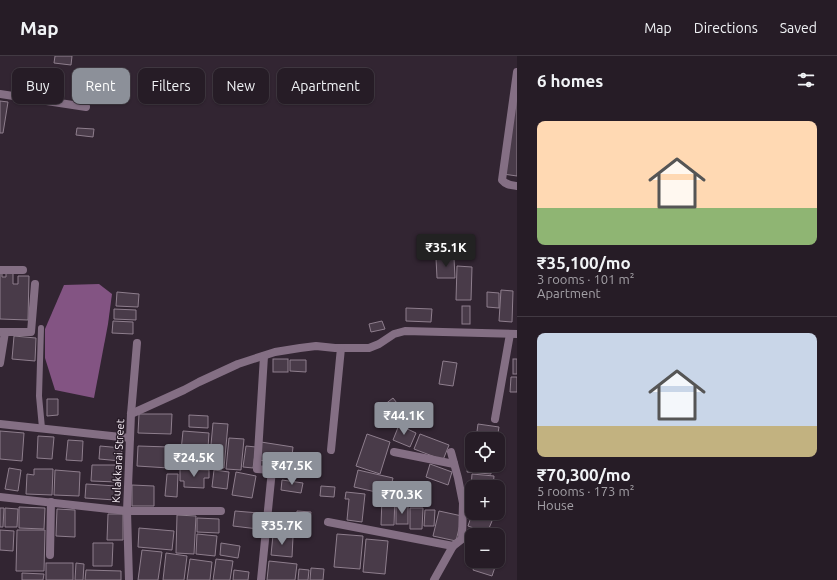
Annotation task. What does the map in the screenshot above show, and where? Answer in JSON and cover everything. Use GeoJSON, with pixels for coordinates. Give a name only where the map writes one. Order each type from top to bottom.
{"type":"FeatureCollection","features":[{"type":"Feature","properties":{"kind":"street"},"geometry":{"type":"LineString","coordinates":[[517,72],[502,180],[508,185],[517,186]]}},
{"type":"Feature","properties":{"kind":"street"},"geometry":{"type":"LineString","coordinates":[[0,94],[86,107]]}},
{"type":"Feature","properties":{"kind":"street"},"geometry":{"type":"LineString","coordinates":[[0,270],[23,270]]}},
{"type":"Feature","properties":{"kind":"street"},"geometry":{"type":"LineString","coordinates":[[0,363],[2,332],[31,332],[35,284]]}},
{"type":"Feature","properties":{"kind":"street"},"geometry":{"type":"LineString","coordinates":[[131,414],[238,364],[275,352],[316,346],[368,348],[379,344],[394,334],[405,331],[513,334],[496,419]]}},
{"type":"Feature","properties":{"kind":"street","name":"Kulakkarai Street"},"geometry":{"type":"LineString","coordinates":[[129,580],[127,511],[131,414],[137,343]]}},
{"type":"Feature","properties":{"kind":"street"},"geometry":{"type":"LineString","coordinates":[[331,450],[341,348]]}},
{"type":"Feature","properties":{"kind":"street"},"geometry":{"type":"LineString","coordinates":[[261,580],[272,470],[256,469],[264,356]]}},
{"type":"Feature","properties":{"kind":"street"},"geometry":{"type":"LineString","coordinates":[[0,424],[130,438]]}},
{"type":"Feature","properties":{"kind":"street"},"geometry":{"type":"LineString","coordinates":[[394,452],[454,464]]}},
{"type":"Feature","properties":{"kind":"street"},"geometry":{"type":"LineString","coordinates":[[434,580],[453,546],[462,539],[463,503],[451,452]]}},
{"type":"Feature","properties":{"kind":"street"},"geometry":{"type":"LineString","coordinates":[[0,497],[127,511],[221,511]]}},
{"type":"Feature","properties":{"kind":"street"},"geometry":{"type":"LineString","coordinates":[[50,555],[51,502]]}},
{"type":"Feature","properties":{"kind":"street"},"geometry":{"type":"LineString","coordinates":[[328,522],[453,546]]}},
{"type":"Feature","properties":{"kind":"lane"},"geometry":{"type":"LineString","coordinates":[[41,328],[38,396],[42,428]]}},
{"type":"Feature","properties":{"kind":"shaded area"},"geometry":{"type":"Polygon","coordinates":[[[99,284],[112,294],[94,398],[55,390],[45,358],[45,329],[64,285],[99,284]]]}},
{"type":"Feature","properties":{"kind":"building"},"geometry":{"type":"Polygon","coordinates":[[[55,56],[72,56],[71,65],[54,63],[55,56]]]}},
{"type":"Feature","properties":{"kind":"building"},"geometry":{"type":"Polygon","coordinates":[[[517,90],[517,176],[503,174],[517,90]]]}},
{"type":"Feature","properties":{"kind":"building"},"geometry":{"type":"Polygon","coordinates":[[[0,101],[8,102],[3,133],[0,133],[0,101]]]}},
{"type":"Feature","properties":{"kind":"building"},"geometry":{"type":"Polygon","coordinates":[[[77,128],[94,129],[93,137],[76,135],[77,128]]]}},
{"type":"Feature","properties":{"kind":"building"},"geometry":{"type":"Polygon","coordinates":[[[436,258],[454,258],[455,278],[437,278],[436,258]]]}},
{"type":"Feature","properties":{"kind":"building"},"geometry":{"type":"Polygon","coordinates":[[[457,266],[472,267],[471,300],[456,300],[457,266]]]}},
{"type":"Feature","properties":{"kind":"building"},"geometry":{"type":"Polygon","coordinates":[[[0,273],[2,273],[2,277],[6,277],[6,273],[13,273],[13,284],[18,284],[18,276],[29,276],[28,320],[0,319],[0,273]]]}},
{"type":"Feature","properties":{"kind":"building"},"geometry":{"type":"Polygon","coordinates":[[[501,290],[513,291],[512,322],[499,321],[501,290]]]}},
{"type":"Feature","properties":{"kind":"building"},"geometry":{"type":"Polygon","coordinates":[[[117,292],[139,294],[138,307],[116,306],[117,292]]]}},
{"type":"Feature","properties":{"kind":"building"},"geometry":{"type":"Polygon","coordinates":[[[487,292],[499,293],[499,308],[487,307],[487,292]]]}},
{"type":"Feature","properties":{"kind":"building"},"geometry":{"type":"Polygon","coordinates":[[[462,306],[470,306],[470,324],[462,324],[462,306]]]}},
{"type":"Feature","properties":{"kind":"building"},"geometry":{"type":"Polygon","coordinates":[[[406,308],[432,309],[431,322],[406,321],[406,308]]]}},
{"type":"Feature","properties":{"kind":"building"},"geometry":{"type":"Polygon","coordinates":[[[114,309],[136,310],[136,320],[114,319],[114,309]]]}},
{"type":"Feature","properties":{"kind":"building"},"geometry":{"type":"Polygon","coordinates":[[[113,321],[133,322],[133,334],[112,333],[113,321]]]}},
{"type":"Feature","properties":{"kind":"building"},"geometry":{"type":"Polygon","coordinates":[[[382,321],[385,329],[371,332],[369,324],[382,321]]]}},
{"type":"Feature","properties":{"kind":"building"},"geometry":{"type":"Polygon","coordinates":[[[14,336],[36,338],[35,361],[12,359],[14,336]]]}},
{"type":"Feature","properties":{"kind":"building"},"geometry":{"type":"Polygon","coordinates":[[[273,359],[288,359],[288,372],[273,372],[273,359]]]}},
{"type":"Feature","properties":{"kind":"building"},"geometry":{"type":"Polygon","coordinates":[[[513,359],[517,359],[517,374],[513,374],[513,359]]]}},
{"type":"Feature","properties":{"kind":"building"},"geometry":{"type":"Polygon","coordinates":[[[290,360],[306,360],[306,372],[290,371],[290,360]]]}},
{"type":"Feature","properties":{"kind":"building"},"geometry":{"type":"Polygon","coordinates":[[[443,361],[457,363],[453,386],[439,384],[443,361]]]}},
{"type":"Feature","properties":{"kind":"building"},"geometry":{"type":"Polygon","coordinates":[[[511,377],[517,377],[517,392],[510,392],[511,377]]]}},
{"type":"Feature","properties":{"kind":"building"},"geometry":{"type":"Polygon","coordinates":[[[393,398],[404,412],[396,419],[384,405],[393,398]]]}},
{"type":"Feature","properties":{"kind":"building"},"geometry":{"type":"Polygon","coordinates":[[[47,399],[58,399],[58,415],[47,416],[47,399]]]}},
{"type":"Feature","properties":{"kind":"building"},"geometry":{"type":"Polygon","coordinates":[[[139,414],[172,414],[171,434],[138,433],[139,414]]]}},
{"type":"Feature","properties":{"kind":"building"},"geometry":{"type":"Polygon","coordinates":[[[189,415],[208,416],[208,428],[189,427],[189,415]]]}},
{"type":"Feature","properties":{"kind":"building"},"geometry":{"type":"Polygon","coordinates":[[[213,423],[228,424],[224,468],[209,466],[213,423]]]}},
{"type":"Feature","properties":{"kind":"building"},"geometry":{"type":"Polygon","coordinates":[[[478,424],[499,427],[498,432],[477,432],[478,424]]]}},
{"type":"Feature","properties":{"kind":"building"},"geometry":{"type":"Polygon","coordinates":[[[399,425],[416,433],[410,447],[393,440],[399,425]]]}},
{"type":"Feature","properties":{"kind":"building"},"geometry":{"type":"Polygon","coordinates":[[[0,431],[24,433],[22,461],[0,459],[0,431]]]}},
{"type":"Feature","properties":{"kind":"building"},"geometry":{"type":"Polygon","coordinates":[[[183,431],[209,433],[207,463],[180,461],[183,431]]]}},
{"type":"Feature","properties":{"kind":"building"},"geometry":{"type":"Polygon","coordinates":[[[367,434],[390,442],[380,474],[356,466],[367,434]]]}},
{"type":"Feature","properties":{"kind":"building"},"geometry":{"type":"Polygon","coordinates":[[[420,434],[449,445],[443,460],[414,449],[420,434]]]}},
{"type":"Feature","properties":{"kind":"building"},"geometry":{"type":"Polygon","coordinates":[[[38,436],[54,437],[52,459],[37,458],[38,436]]]}},
{"type":"Feature","properties":{"kind":"building"},"geometry":{"type":"Polygon","coordinates":[[[229,438],[244,439],[241,470],[226,469],[229,438]]]}},
{"type":"Feature","properties":{"kind":"building"},"geometry":{"type":"Polygon","coordinates":[[[68,440],[83,441],[82,461],[66,460],[68,440]]]}},
{"type":"Feature","properties":{"kind":"building"},"geometry":{"type":"Polygon","coordinates":[[[261,442],[293,447],[291,465],[259,460],[261,442]]]}},
{"type":"Feature","properties":{"kind":"building"},"geometry":{"type":"Polygon","coordinates":[[[100,446],[122,448],[121,461],[99,459],[100,446]]]}},
{"type":"Feature","properties":{"kind":"building"},"geometry":{"type":"Polygon","coordinates":[[[138,446],[170,447],[169,468],[137,466],[138,446]]]}},
{"type":"Feature","properties":{"kind":"building"},"geometry":{"type":"Polygon","coordinates":[[[246,446],[256,447],[253,468],[243,467],[246,446]]]}},
{"type":"Feature","properties":{"kind":"building"},"geometry":{"type":"Polygon","coordinates":[[[430,464],[452,472],[448,485],[426,477],[430,464]]]}},
{"type":"Feature","properties":{"kind":"building"},"geometry":{"type":"Polygon","coordinates":[[[92,465],[117,465],[117,482],[91,481],[92,465]]]}},
{"type":"Feature","properties":{"kind":"building"},"geometry":{"type":"Polygon","coordinates":[[[9,468],[21,470],[18,491],[5,489],[9,468]]]}},
{"type":"Feature","properties":{"kind":"building"},"geometry":{"type":"Polygon","coordinates":[[[34,469],[53,469],[52,495],[26,494],[27,474],[34,475],[34,469]]]}},
{"type":"Feature","properties":{"kind":"building"},"geometry":{"type":"Polygon","coordinates":[[[180,469],[209,470],[209,478],[204,478],[204,488],[184,487],[184,481],[180,481],[180,469]]]}},
{"type":"Feature","properties":{"kind":"building"},"geometry":{"type":"Polygon","coordinates":[[[55,470],[80,472],[79,496],[54,495],[55,470]]]}},
{"type":"Feature","properties":{"kind":"building"},"geometry":{"type":"Polygon","coordinates":[[[214,470],[229,472],[227,489],[212,487],[214,470]]]}},
{"type":"Feature","properties":{"kind":"building"},"geometry":{"type":"Polygon","coordinates":[[[358,470],[393,478],[389,495],[354,487],[358,470]]]}},
{"type":"Feature","properties":{"kind":"building"},"geometry":{"type":"Polygon","coordinates":[[[236,472],[256,476],[252,498],[232,495],[236,472]]]}},
{"type":"Feature","properties":{"kind":"building"},"geometry":{"type":"Polygon","coordinates":[[[467,472],[491,472],[491,474],[467,472]]]}},
{"type":"Feature","properties":{"kind":"building"},"geometry":{"type":"Polygon","coordinates":[[[167,474],[178,474],[177,497],[165,496],[167,474]]]}},
{"type":"Feature","properties":{"kind":"building"},"geometry":{"type":"Polygon","coordinates":[[[472,474],[494,476],[494,480],[472,480],[472,474]]]}},
{"type":"Feature","properties":{"kind":"building"},"geometry":{"type":"Polygon","coordinates":[[[282,480],[303,483],[301,493],[281,490],[282,480]]]}},
{"type":"Feature","properties":{"kind":"building"},"geometry":{"type":"Polygon","coordinates":[[[86,484],[116,486],[115,500],[85,498],[86,484]]]}},
{"type":"Feature","properties":{"kind":"building"},"geometry":{"type":"Polygon","coordinates":[[[132,485],[154,486],[154,506],[132,506],[132,485]]]}},
{"type":"Feature","properties":{"kind":"building"},"geometry":{"type":"Polygon","coordinates":[[[321,486],[335,487],[334,497],[320,496],[321,486]]]}},
{"type":"Feature","properties":{"kind":"building"},"geometry":{"type":"Polygon","coordinates":[[[346,492],[365,494],[362,522],[347,520],[349,499],[345,499],[346,492]]]}},
{"type":"Feature","properties":{"kind":"building"},"geometry":{"type":"Polygon","coordinates":[[[382,497],[395,497],[394,525],[381,525],[382,497]]]}},
{"type":"Feature","properties":{"kind":"building"},"geometry":{"type":"Polygon","coordinates":[[[396,506],[408,506],[408,524],[396,524],[396,506]]]}},
{"type":"Feature","properties":{"kind":"building"},"geometry":{"type":"Polygon","coordinates":[[[19,507],[45,508],[44,529],[19,528],[19,507]]]}},
{"type":"Feature","properties":{"kind":"building"},"geometry":{"type":"Polygon","coordinates":[[[0,508],[4,508],[3,527],[0,527],[0,508]]]}},
{"type":"Feature","properties":{"kind":"building"},"geometry":{"type":"Polygon","coordinates":[[[5,508],[18,509],[17,527],[5,527],[5,508]]]}},
{"type":"Feature","properties":{"kind":"building"},"geometry":{"type":"Polygon","coordinates":[[[410,508],[423,508],[422,529],[410,529],[410,508]]]}},
{"type":"Feature","properties":{"kind":"building"},"geometry":{"type":"Polygon","coordinates":[[[57,509],[75,510],[75,537],[56,536],[57,509]]]}},
{"type":"Feature","properties":{"kind":"building"},"geometry":{"type":"Polygon","coordinates":[[[425,510],[435,510],[434,526],[424,526],[425,510]]]}},
{"type":"Feature","properties":{"kind":"building"},"geometry":{"type":"Polygon","coordinates":[[[235,511],[259,513],[258,529],[233,526],[235,511]]]}},
{"type":"Feature","properties":{"kind":"building"},"geometry":{"type":"Polygon","coordinates":[[[297,511],[311,512],[309,530],[295,529],[297,511]]]}},
{"type":"Feature","properties":{"kind":"building"},"geometry":{"type":"Polygon","coordinates":[[[439,511],[462,516],[456,541],[433,536],[439,511]]]}},
{"type":"Feature","properties":{"kind":"building"},"geometry":{"type":"Polygon","coordinates":[[[108,514],[123,514],[123,540],[107,540],[108,514]]]}},
{"type":"Feature","properties":{"kind":"building"},"geometry":{"type":"Polygon","coordinates":[[[177,515],[196,516],[194,554],[176,553],[177,515]]]}},
{"type":"Feature","properties":{"kind":"building"},"geometry":{"type":"Polygon","coordinates":[[[197,518],[219,519],[219,533],[197,532],[197,518]]]}},
{"type":"Feature","properties":{"kind":"building"},"geometry":{"type":"Polygon","coordinates":[[[470,520],[492,521],[489,528],[473,528],[468,526],[470,520]]]}},
{"type":"Feature","properties":{"kind":"building"},"geometry":{"type":"Polygon","coordinates":[[[139,528],[174,531],[172,550],[138,547],[139,528]]]}},
{"type":"Feature","properties":{"kind":"building"},"geometry":{"type":"Polygon","coordinates":[[[0,530],[14,531],[13,551],[0,550],[0,530]]]}},
{"type":"Feature","properties":{"kind":"building"},"geometry":{"type":"Polygon","coordinates":[[[17,530],[45,530],[44,571],[16,571],[17,530]]]}},
{"type":"Feature","properties":{"kind":"building"},"geometry":{"type":"Polygon","coordinates":[[[197,534],[217,536],[215,556],[196,554],[197,534]]]}},
{"type":"Feature","properties":{"kind":"building"},"geometry":{"type":"Polygon","coordinates":[[[337,534],[363,536],[360,569],[334,567],[337,534]]]}},
{"type":"Feature","properties":{"kind":"building"},"geometry":{"type":"Polygon","coordinates":[[[273,535],[293,537],[292,557],[271,555],[273,535]]]}},
{"type":"Feature","properties":{"kind":"building"},"geometry":{"type":"Polygon","coordinates":[[[366,539],[388,541],[385,574],[363,572],[366,539]]]}},
{"type":"Feature","properties":{"kind":"building"},"geometry":{"type":"Polygon","coordinates":[[[93,543],[113,543],[112,566],[93,566],[93,543]]]}},
{"type":"Feature","properties":{"kind":"building"},"geometry":{"type":"Polygon","coordinates":[[[221,543],[240,546],[238,558],[220,555],[221,543]]]}},
{"type":"Feature","properties":{"kind":"building"},"geometry":{"type":"Polygon","coordinates":[[[142,550],[162,552],[158,580],[138,580],[142,550]]]}},
{"type":"Feature","properties":{"kind":"building"},"geometry":{"type":"Polygon","coordinates":[[[166,553],[187,556],[184,580],[163,580],[166,553]]]}},
{"type":"Feature","properties":{"kind":"building"},"geometry":{"type":"Polygon","coordinates":[[[190,559],[212,562],[210,580],[187,580],[190,559]]]}},
{"type":"Feature","properties":{"kind":"building"},"geometry":{"type":"Polygon","coordinates":[[[216,559],[233,561],[230,580],[213,580],[216,559]]]}},
{"type":"Feature","properties":{"kind":"building"},"geometry":{"type":"Polygon","coordinates":[[[269,561],[297,564],[295,580],[267,580],[269,561]]]}},
{"type":"Feature","properties":{"kind":"building"},"geometry":{"type":"Polygon","coordinates":[[[46,563],[73,563],[73,580],[46,580],[46,563]]]}},
{"type":"Feature","properties":{"kind":"building"},"geometry":{"type":"Polygon","coordinates":[[[76,563],[84,564],[83,580],[75,580],[76,563]]]}},
{"type":"Feature","properties":{"kind":"building"},"geometry":{"type":"Polygon","coordinates":[[[311,568],[324,569],[323,580],[310,580],[311,568]]]}},
{"type":"Feature","properties":{"kind":"building"},"geometry":{"type":"Polygon","coordinates":[[[474,568],[495,568],[492,576],[473,570],[474,568]]]}},
{"type":"Feature","properties":{"kind":"building"},"geometry":{"type":"Polygon","coordinates":[[[299,569],[309,570],[308,580],[298,580],[299,569]]]}},
{"type":"Feature","properties":{"kind":"building"},"geometry":{"type":"Polygon","coordinates":[[[86,570],[121,571],[121,580],[85,580],[86,570]]]}},
{"type":"Feature","properties":{"kind":"building"},"geometry":{"type":"Polygon","coordinates":[[[234,570],[249,572],[248,580],[233,580],[234,570]]]}},
{"type":"Feature","properties":{"kind":"building"},"geometry":{"type":"Polygon","coordinates":[[[22,573],[44,574],[43,580],[22,580],[22,573]]]}}]}
